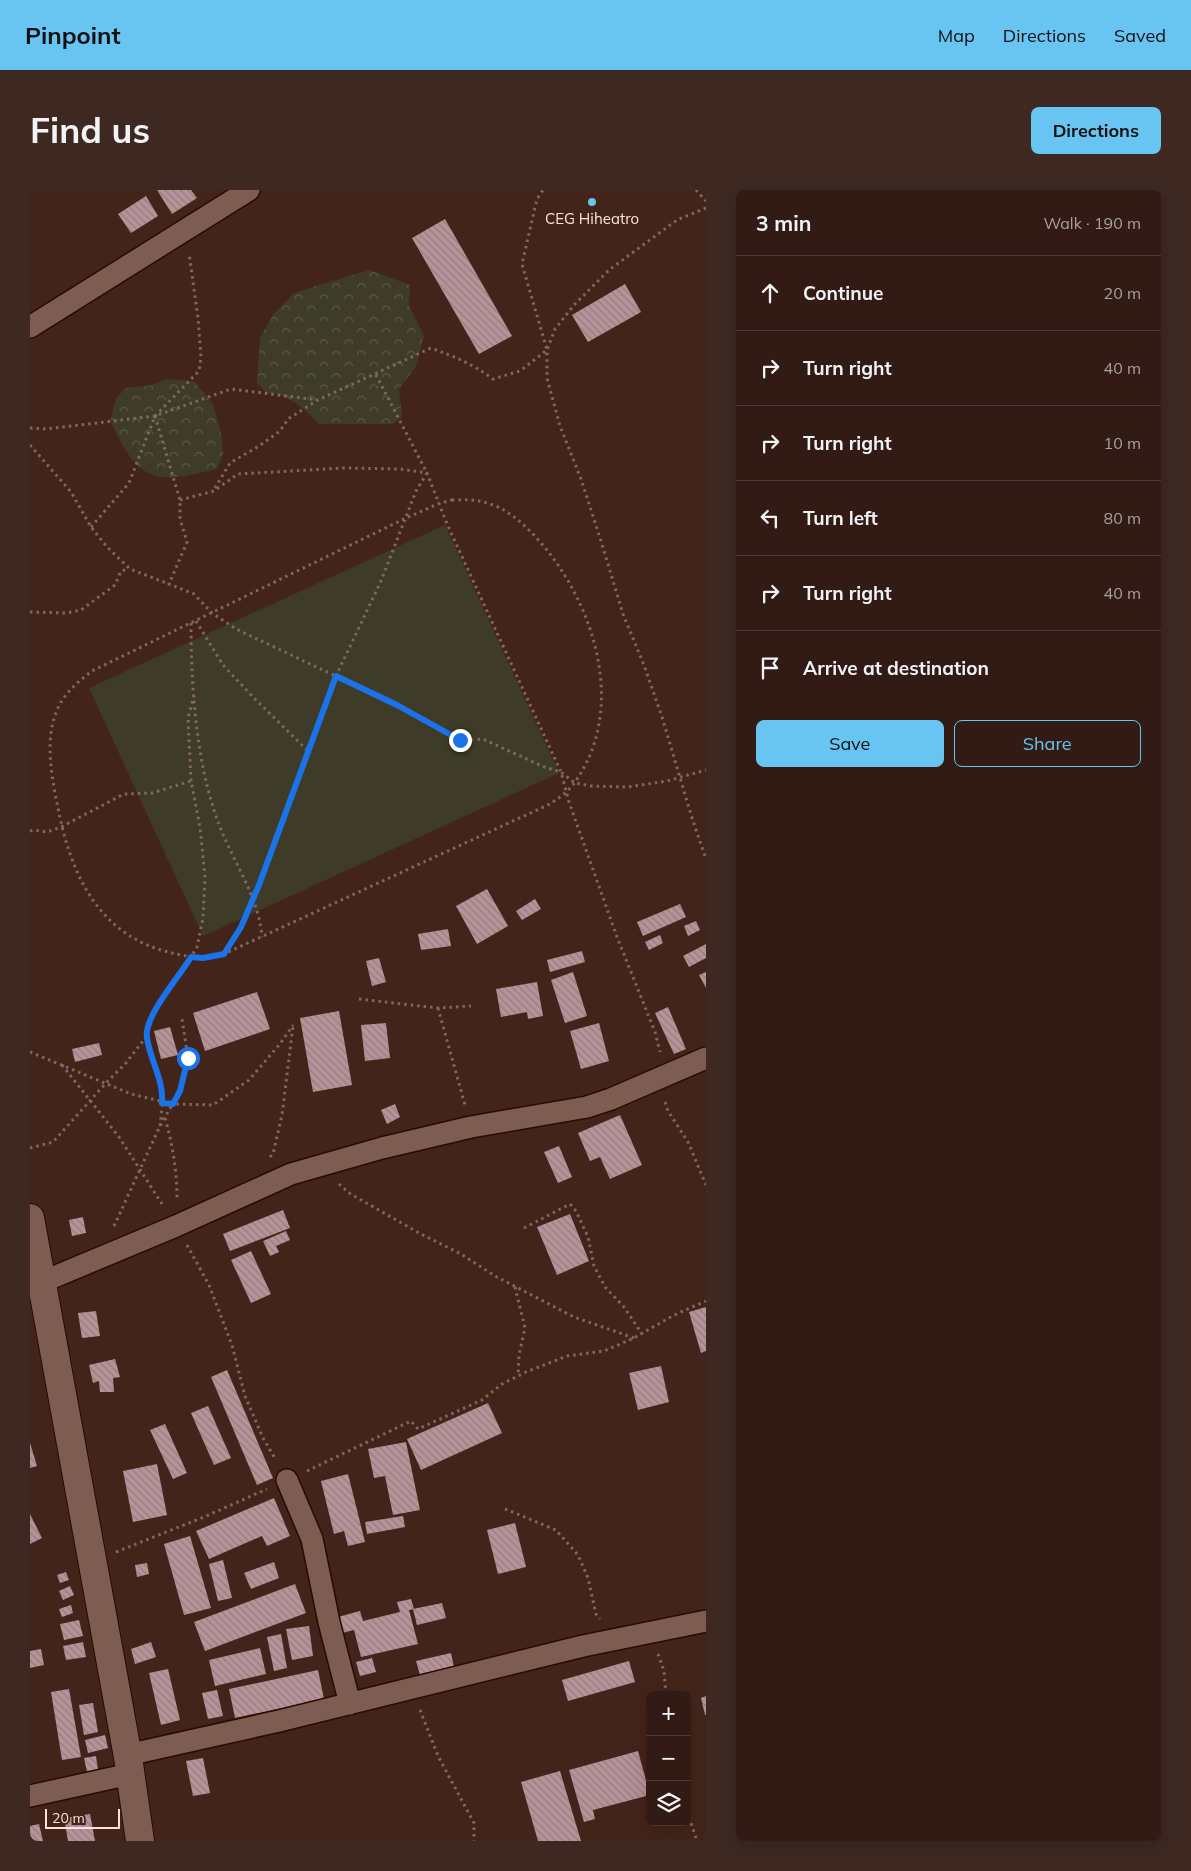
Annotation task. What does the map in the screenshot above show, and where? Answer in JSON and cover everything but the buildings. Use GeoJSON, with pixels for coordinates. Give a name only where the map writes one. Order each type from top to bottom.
{"type":"FeatureCollection","features":[{"type":"Feature","properties":{"kind":"street"},"geometry":{"type":"LineString","coordinates":[[30,327],[249,190]]}},
{"type":"Feature","properties":{"kind":"street"},"geometry":{"type":"LineString","coordinates":[[42,1282],[176,1226],[290,1174],[382,1148],[471,1127],[587,1107],[612,1099],[706,1058]]}},
{"type":"Feature","properties":{"kind":"street"},"geometry":{"type":"LineString","coordinates":[[30,1218],[140,1841]]}},
{"type":"Feature","properties":{"kind":"street"},"geometry":{"type":"LineString","coordinates":[[287,1480],[312,1539],[329,1622],[350,1704]]}},
{"type":"Feature","properties":{"kind":"street"},"geometry":{"type":"LineString","coordinates":[[30,1796],[128,1765],[350,1704],[616,1639],[706,1621]]}},
{"type":"Feature","properties":{"kind":"path"},"geometry":{"type":"LineString","coordinates":[[543,190],[537,200],[522,264],[547,350],[547,378],[560,426],[593,514],[622,614],[644,665],[662,717],[706,859]]}},
{"type":"Feature","properties":{"kind":"path"},"geometry":{"type":"LineString","coordinates":[[696,190],[706,201]]}},
{"type":"Feature","properties":{"kind":"path"},"geometry":{"type":"LineString","coordinates":[[214,491],[230,463],[280,431],[288,419],[318,400],[431,348],[469,363],[493,379],[520,370],[547,350],[555,329],[574,305],[609,270],[678,220],[706,208]]}},
{"type":"Feature","properties":{"kind":"path"},"geometry":{"type":"LineString","coordinates":[[91,527],[129,483],[155,416],[199,371],[201,357],[198,318],[190,254],[178,235]]}},
{"type":"Feature","properties":{"kind":"path"},"geometry":{"type":"LineString","coordinates":[[375,374],[427,473],[438,504],[561,772],[569,802],[617,937],[655,1032],[664,1065],[657,1080],[668,1111],[688,1142],[706,1185]]}},
{"type":"Feature","properties":{"kind":"path"},"geometry":{"type":"LineString","coordinates":[[30,428],[46,429],[155,416],[231,389],[318,400]]}},
{"type":"Feature","properties":{"kind":"path"},"geometry":{"type":"LineString","coordinates":[[155,416],[180,500],[180,519],[186,542],[169,584]]}},
{"type":"Feature","properties":{"kind":"path"},"geometry":{"type":"LineString","coordinates":[[30,445],[71,492],[91,527],[107,547],[130,569],[194,594],[212,613],[236,629],[397,705],[460,740],[483,739],[544,767],[561,772],[575,783],[591,786],[628,787],[666,781],[706,770]]}},
{"type":"Feature","properties":{"kind":"path"},"geometry":{"type":"LineString","coordinates":[[180,500],[214,491],[238,474],[344,468],[400,469],[427,473]]}},
{"type":"Feature","properties":{"kind":"path"},"geometry":{"type":"LineString","coordinates":[[224,954],[241,927],[252,902],[336,676],[381,581],[416,491],[427,473]]}},
{"type":"Feature","properties":{"kind":"path"},"geometry":{"type":"LineString","coordinates":[[452,500],[484,502],[516,517],[551,555],[568,579],[582,606],[599,665],[602,697],[599,727],[590,758],[575,783],[550,804],[224,954],[203,958],[172,953],[136,940],[118,928],[103,914],[91,898],[72,862],[61,826],[52,782],[50,733],[57,708],[72,687],[92,671],[438,504],[452,500]]}},
{"type":"Feature","properties":{"kind":"path"},"geometry":{"type":"LineString","coordinates":[[30,612],[81,610],[115,585],[121,571],[130,569]]}},
{"type":"Feature","properties":{"kind":"path"},"geometry":{"type":"LineString","coordinates":[[196,621],[223,665],[308,750]]}},
{"type":"Feature","properties":{"kind":"path"},"geometry":{"type":"LineString","coordinates":[[191,624],[191,674],[202,760],[217,819],[252,902],[262,937]]}},
{"type":"Feature","properties":{"kind":"path"},"geometry":{"type":"LineString","coordinates":[[30,1148],[54,1142],[126,1063],[146,1037],[151,1016],[197,947],[203,918],[205,877],[200,827],[191,780],[188,718],[194,696]]}},
{"type":"Feature","properties":{"kind":"path"},"geometry":{"type":"LineString","coordinates":[[30,831],[47,832],[124,794],[152,792],[191,780]]}},
{"type":"Feature","properties":{"kind":"path"},"geometry":{"type":"LineString","coordinates":[[359,999],[438,1008],[471,1006]]}},
{"type":"Feature","properties":{"kind":"path"},"geometry":{"type":"LineString","coordinates":[[438,1008],[471,1127]]}},
{"type":"Feature","properties":{"kind":"path"},"geometry":{"type":"LineString","coordinates":[[105,1256],[112,1232],[160,1126],[180,1091],[188,1058],[182,1019]]}},
{"type":"Feature","properties":{"kind":"path"},"geometry":{"type":"LineString","coordinates":[[30,1052],[131,1094],[162,1103],[213,1105],[249,1080],[294,1025],[282,1116],[273,1154],[268,1161]]}},
{"type":"Feature","properties":{"kind":"path"},"geometry":{"type":"LineString","coordinates":[[146,1037],[158,1072],[162,1103],[160,1126]]}},
{"type":"Feature","properties":{"kind":"path"},"geometry":{"type":"LineString","coordinates":[[62,1065],[119,1137],[176,1226],[209,1285],[232,1345],[245,1396],[263,1438],[287,1480]]}},
{"type":"Feature","properties":{"kind":"path"},"geometry":{"type":"LineString","coordinates":[[165,1117],[174,1150],[176,1166],[176,1226]]}},
{"type":"Feature","properties":{"kind":"path"},"geometry":{"type":"LineString","coordinates":[[320,1166],[349,1193],[419,1234],[461,1254],[515,1287],[574,1317],[634,1338]]}},
{"type":"Feature","properties":{"kind":"path"},"geometry":{"type":"LineString","coordinates":[[524,1228],[570,1204],[576,1211],[588,1237],[594,1266],[605,1287],[624,1307],[642,1334]]}},
{"type":"Feature","properties":{"kind":"path"},"geometry":{"type":"LineString","coordinates":[[515,1287],[525,1328],[519,1355],[518,1376]]}},
{"type":"Feature","properties":{"kind":"path"},"geometry":{"type":"LineString","coordinates":[[411,1421],[418,1429],[482,1400],[502,1384],[518,1376],[567,1356],[604,1351],[634,1338],[674,1315],[706,1301]]}},
{"type":"Feature","properties":{"kind":"path"},"geometry":{"type":"LineString","coordinates":[[505,1509],[556,1530],[578,1555],[588,1578],[596,1614],[616,1639]]}},
{"type":"Feature","properties":{"kind":"path"},"geometry":{"type":"LineString","coordinates":[[92,1562],[204,1517]]}},
{"type":"Feature","properties":{"kind":"path"},"geometry":{"type":"LineString","coordinates":[[651,1632],[664,1671],[666,1691]]}},
{"type":"Feature","properties":{"kind":"path"},"geometry":{"type":"LineString","coordinates":[[412,1688],[438,1756],[474,1823],[474,1841]]}},
{"type":"Feature","properties":{"kind":"path"},"geometry":{"type":"LineString","coordinates":[[691,1823],[697,1841]]}},
{"type":"Feature","properties":{"kind":"green space"},"geometry":{"type":"Polygon","coordinates":[[[370,270],[410,285],[409,306],[424,336],[415,368],[399,389],[402,417],[393,424],[319,424],[290,399],[267,393],[257,383],[260,338],[273,315],[293,294],[370,270]]]}},
{"type":"Feature","properties":{"kind":"green space"},"geometry":{"type":"Polygon","coordinates":[[[165,379],[194,381],[213,404],[222,437],[223,454],[217,469],[180,477],[158,476],[148,473],[138,466],[124,447],[110,421],[116,399],[125,388],[153,385],[165,379]]]}},
{"type":"Feature","properties":{"kind":"green space"},"geometry":{"type":"Polygon","coordinates":[[[445,525],[559,773],[203,936],[89,688],[445,525]]]}},
{"type":"Feature","properties":{"kind":"place","name":"CEG Hiheatro"},"geometry":{"type":"Point","coordinates":[592,202]}},
{"type":"Feature","properties":{"kind":"route"},"geometry":{"type":"LineString","coordinates":[[188,1058],[180,1091],[173,1104],[162,1103],[163,1098],[158,1072],[146,1037],[151,1016],[191,957],[203,958],[224,954],[241,927],[290,804],[336,676],[397,705],[428,724],[460,740]]}}]}
